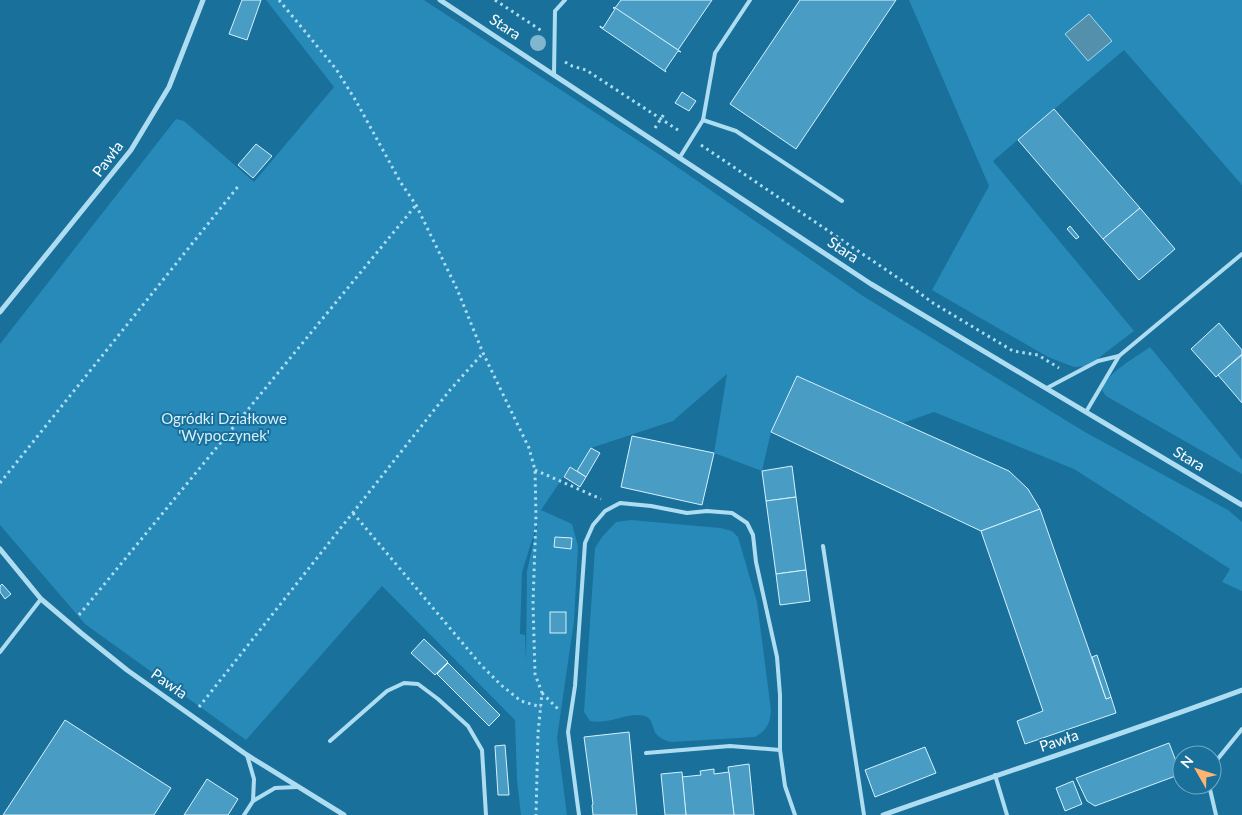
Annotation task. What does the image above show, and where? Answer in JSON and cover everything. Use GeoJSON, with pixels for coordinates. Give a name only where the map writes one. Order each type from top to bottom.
{"type":"FeatureCollection","features":[{"type":"Feature","properties":{"kind":"street","name":"Pawła"},"geometry":{"type":"LineString","coordinates":[[0,312],[131,150],[169,87],[203,0]]}},
{"type":"Feature","properties":{"kind":"street","name":"Stara"},"geometry":{"type":"LineString","coordinates":[[440,0],[871,284],[1242,505]]}},
{"type":"Feature","properties":{"kind":"street","name":"Pawła"},"geometry":{"type":"LineString","coordinates":[[0,549],[42,599],[127,670],[247,755],[344,815]]}},
{"type":"Feature","properties":{"kind":"street","name":"Pawła"},"geometry":{"type":"LineString","coordinates":[[883,815],[1242,690]]}},
{"type":"Feature","properties":{"kind":"lane"},"geometry":{"type":"LineString","coordinates":[[554,74],[555,11],[565,0]]}},
{"type":"Feature","properties":{"kind":"lane"},"geometry":{"type":"LineString","coordinates":[[680,157],[703,120],[715,53],[750,0]]}},
{"type":"Feature","properties":{"kind":"lane"},"geometry":{"type":"LineString","coordinates":[[703,120],[736,131],[842,201]]}},
{"type":"Feature","properties":{"kind":"lane"},"geometry":{"type":"LineString","coordinates":[[1086,412],[1120,356],[1242,254]]}},
{"type":"Feature","properties":{"kind":"lane"},"geometry":{"type":"LineString","coordinates":[[1047,388],[1098,361],[1120,356]]}},
{"type":"Feature","properties":{"kind":"lane"},"geometry":{"type":"LineString","coordinates":[[579,815],[568,732],[575,686],[585,543],[593,524],[605,511],[620,503],[651,506],[687,513],[707,511],[732,513],[747,523],[753,535],[756,562],[777,657],[780,695],[780,750],[785,786],[795,815]]}},
{"type":"Feature","properties":{"kind":"lane"},"geometry":{"type":"LineString","coordinates":[[823,546],[864,815]]}},
{"type":"Feature","properties":{"kind":"lane"},"geometry":{"type":"LineString","coordinates":[[0,652],[42,599]]}},
{"type":"Feature","properties":{"kind":"lane"},"geometry":{"type":"LineString","coordinates":[[330,741],[388,691],[404,683],[418,684],[468,726],[482,750],[486,815]]}},
{"type":"Feature","properties":{"kind":"lane"},"geometry":{"type":"LineString","coordinates":[[1222,754],[1242,730]]}},
{"type":"Feature","properties":{"kind":"lane"},"geometry":{"type":"LineString","coordinates":[[646,753],[730,746],[780,750]]}},
{"type":"Feature","properties":{"kind":"lane"},"geometry":{"type":"LineString","coordinates":[[247,755],[254,779],[253,801]]}},
{"type":"Feature","properties":{"kind":"lane"},"geometry":{"type":"LineString","coordinates":[[995,775],[1007,815]]}},
{"type":"Feature","properties":{"kind":"lane"},"geometry":{"type":"LineString","coordinates":[[244,815],[253,801],[275,788],[298,787]]}},
{"type":"Feature","properties":{"kind":"lane"},"geometry":{"type":"LineString","coordinates":[[1211,795],[1216,815]]}},
{"type":"Feature","properties":{"kind":"path"},"geometry":{"type":"LineString","coordinates":[[279,0],[336,69],[356,101],[401,183],[416,205],[457,289],[483,353],[529,448],[535,470],[535,674],[542,693],[538,733],[536,815]]}},
{"type":"Feature","properties":{"kind":"path"},"geometry":{"type":"LineString","coordinates":[[495,0],[544,32],[561,60],[586,70],[933,303],[1013,351],[1038,355],[1071,375]]}},
{"type":"Feature","properties":{"kind":"path"},"geometry":{"type":"LineString","coordinates":[[655,129],[664,114]]}},
{"type":"Feature","properties":{"kind":"path"},"geometry":{"type":"LineString","coordinates":[[0,483],[240,184]]}},
{"type":"Feature","properties":{"kind":"path"},"geometry":{"type":"LineString","coordinates":[[68,622],[78,616],[416,205]]}},
{"type":"Feature","properties":{"kind":"path"},"geometry":{"type":"LineString","coordinates":[[193,715],[450,390],[483,353]]}},
{"type":"Feature","properties":{"kind":"path"},"geometry":{"type":"LineString","coordinates":[[535,470],[599,499],[620,503]]}},
{"type":"Feature","properties":{"kind":"path"},"geometry":{"type":"LineString","coordinates":[[353,513],[500,685],[521,701],[541,707]]}},
{"type":"Feature","properties":{"kind":"path"},"geometry":{"type":"LineString","coordinates":[[542,693],[570,720]]}},
{"type":"Feature","properties":{"kind":"green space","name":"Ogródki Działkowe 'Wypoczynek'"},"geometry":{"type":"Polygon","coordinates":[[[266,0],[424,0],[660,155],[863,296],[1085,432],[1228,510],[1242,522],[1242,591],[1222,582],[1230,569],[1074,469],[934,412],[903,423],[797,376],[771,432],[762,471],[714,453],[727,374],[673,421],[591,448],[577,471],[570,467],[541,510],[572,524],[578,546],[574,621],[557,738],[567,815],[521,815],[517,780],[515,720],[382,586],[246,740],[85,624],[0,525],[0,344],[176,119],[184,121],[254,182],[334,87],[266,0]],[[539,518],[522,572],[520,634],[525,635],[526,661],[527,571],[539,518]]]}},
{"type":"Feature","properties":{"kind":"green space"},"geometry":{"type":"Polygon","coordinates":[[[909,0],[1242,0],[1242,185],[1124,50],[993,161],[1134,331],[1088,366],[1074,367],[1048,357],[932,290],[989,186],[909,0]]]}},
{"type":"Feature","properties":{"kind":"green space"},"geometry":{"type":"Polygon","coordinates":[[[1150,347],[1242,460],[1242,474],[1106,396],[1102,390],[1110,377],[1122,366],[1150,347]]]}},
{"type":"Feature","properties":{"kind":"green space"},"geometry":{"type":"Polygon","coordinates":[[[631,520],[720,528],[732,531],[738,537],[757,602],[771,710],[767,726],[755,737],[671,742],[658,736],[651,721],[645,716],[632,715],[597,722],[590,721],[584,712],[595,548],[616,522],[631,520]]]}},
{"type":"Feature","properties":{"kind":"shaded area"},"geometry":{"type":"Polygon","coordinates":[[[1089,14],[1112,41],[1088,61],[1065,34],[1089,14]]]}},
{"type":"Feature","properties":{"kind":"building"},"geometry":{"type":"Polygon","coordinates":[[[242,0],[261,0],[247,40],[229,34],[242,0]]]}},
{"type":"Feature","properties":{"kind":"building"},"geometry":{"type":"Polygon","coordinates":[[[621,0],[712,0],[678,50],[615,8],[621,0]]]}},
{"type":"Feature","properties":{"kind":"building"},"geometry":{"type":"Polygon","coordinates":[[[800,0],[896,0],[796,149],[730,104],[800,0]]]}},
{"type":"Feature","properties":{"kind":"building"},"geometry":{"type":"Polygon","coordinates":[[[614,7],[681,52],[678,51],[665,70],[666,72],[600,27],[603,28],[615,9],[614,7]]]}},
{"type":"Feature","properties":{"kind":"building"},"geometry":{"type":"Polygon","coordinates":[[[682,92],[696,101],[689,111],[675,103],[682,92]]]}},
{"type":"Feature","properties":{"kind":"building"},"geometry":{"type":"Polygon","coordinates":[[[1054,109],[1140,208],[1103,239],[1018,140],[1054,109]]]}},
{"type":"Feature","properties":{"kind":"building"},"geometry":{"type":"Polygon","coordinates":[[[256,144],[272,156],[253,178],[238,165],[256,144]]]}},
{"type":"Feature","properties":{"kind":"building"},"geometry":{"type":"Polygon","coordinates":[[[1140,208],[1175,249],[1139,280],[1103,239],[1140,208]]]}},
{"type":"Feature","properties":{"kind":"building"},"geometry":{"type":"Polygon","coordinates":[[[1070,226],[1079,237],[1076,239],[1067,229],[1070,226]]]}},
{"type":"Feature","properties":{"kind":"building"},"geometry":{"type":"Polygon","coordinates":[[[1219,323],[1242,350],[1242,354],[1216,377],[1191,349],[1219,323]]]}},
{"type":"Feature","properties":{"kind":"building"},"geometry":{"type":"Polygon","coordinates":[[[1242,355],[1242,403],[1218,375],[1242,355]]]}},
{"type":"Feature","properties":{"kind":"building"},"geometry":{"type":"Polygon","coordinates":[[[797,376],[1009,471],[1028,489],[1040,509],[981,531],[771,432],[797,376]]]}},
{"type":"Feature","properties":{"kind":"building"},"geometry":{"type":"Polygon","coordinates":[[[632,436],[714,453],[702,505],[621,487],[632,436]]]}},
{"type":"Feature","properties":{"kind":"building"},"geometry":{"type":"Polygon","coordinates":[[[591,448],[600,453],[586,477],[577,471],[591,448]]]}},
{"type":"Feature","properties":{"kind":"building"},"geometry":{"type":"Polygon","coordinates":[[[792,466],[796,497],[766,501],[762,471],[792,466]]]}},
{"type":"Feature","properties":{"kind":"building"},"geometry":{"type":"Polygon","coordinates":[[[570,467],[586,477],[580,487],[564,477],[570,467]]]}},
{"type":"Feature","properties":{"kind":"building"},"geometry":{"type":"Polygon","coordinates":[[[796,497],[806,570],[776,574],[766,501],[796,497]]]}},
{"type":"Feature","properties":{"kind":"building"},"geometry":{"type":"Polygon","coordinates":[[[1040,509],[1106,699],[1111,697],[1116,713],[1025,744],[1017,721],[1043,711],[981,531],[1040,509]]]}},
{"type":"Feature","properties":{"kind":"building"},"geometry":{"type":"Polygon","coordinates":[[[555,537],[572,538],[571,549],[554,547],[555,537]]]}},
{"type":"Feature","properties":{"kind":"building"},"geometry":{"type":"Polygon","coordinates":[[[806,570],[810,601],[780,605],[776,574],[806,570]]]}},
{"type":"Feature","properties":{"kind":"building"},"geometry":{"type":"Polygon","coordinates":[[[2,584],[11,594],[5,599],[0,592],[2,584]]]}},
{"type":"Feature","properties":{"kind":"building"},"geometry":{"type":"Polygon","coordinates":[[[550,612],[566,612],[566,633],[550,633],[550,612]]]}},
{"type":"Feature","properties":{"kind":"building"},"geometry":{"type":"Polygon","coordinates":[[[424,639],[448,662],[435,675],[411,653],[424,639]]]}},
{"type":"Feature","properties":{"kind":"building"},"geometry":{"type":"Polygon","coordinates":[[[1097,655],[1111,697],[1106,699],[1092,657],[1097,655]]]}},
{"type":"Feature","properties":{"kind":"building"},"geometry":{"type":"Polygon","coordinates":[[[448,663],[500,715],[489,726],[437,674],[448,663]]]}},
{"type":"Feature","properties":{"kind":"building"},"geometry":{"type":"Polygon","coordinates":[[[65,720],[171,788],[154,815],[3,815],[65,720]]]}},
{"type":"Feature","properties":{"kind":"building"},"geometry":{"type":"Polygon","coordinates":[[[629,732],[637,815],[593,815],[584,737],[629,732]]]}},
{"type":"Feature","properties":{"kind":"building"},"geometry":{"type":"Polygon","coordinates":[[[1169,743],[1172,751],[1172,777],[1095,806],[1087,801],[1076,778],[1169,743]]]}},
{"type":"Feature","properties":{"kind":"building"},"geometry":{"type":"Polygon","coordinates":[[[505,745],[509,795],[498,795],[495,746],[505,745]]]}},
{"type":"Feature","properties":{"kind":"building"},"geometry":{"type":"Polygon","coordinates":[[[925,747],[936,773],[875,797],[865,770],[925,747]]]}},
{"type":"Feature","properties":{"kind":"building"},"geometry":{"type":"Polygon","coordinates":[[[749,764],[754,815],[734,815],[728,767],[749,764]]]}},
{"type":"Feature","properties":{"kind":"building"},"geometry":{"type":"Polygon","coordinates":[[[714,769],[714,774],[729,772],[734,815],[686,815],[682,777],[701,775],[700,771],[714,769]]]}},
{"type":"Feature","properties":{"kind":"building"},"geometry":{"type":"Polygon","coordinates":[[[682,772],[686,815],[665,815],[661,774],[682,772]]]}},
{"type":"Feature","properties":{"kind":"building"},"geometry":{"type":"Polygon","coordinates":[[[207,779],[238,799],[228,815],[184,815],[207,779]]]}},
{"type":"Feature","properties":{"kind":"building"},"geometry":{"type":"Polygon","coordinates":[[[1073,781],[1082,804],[1065,811],[1056,788],[1073,781]]]}}]}
